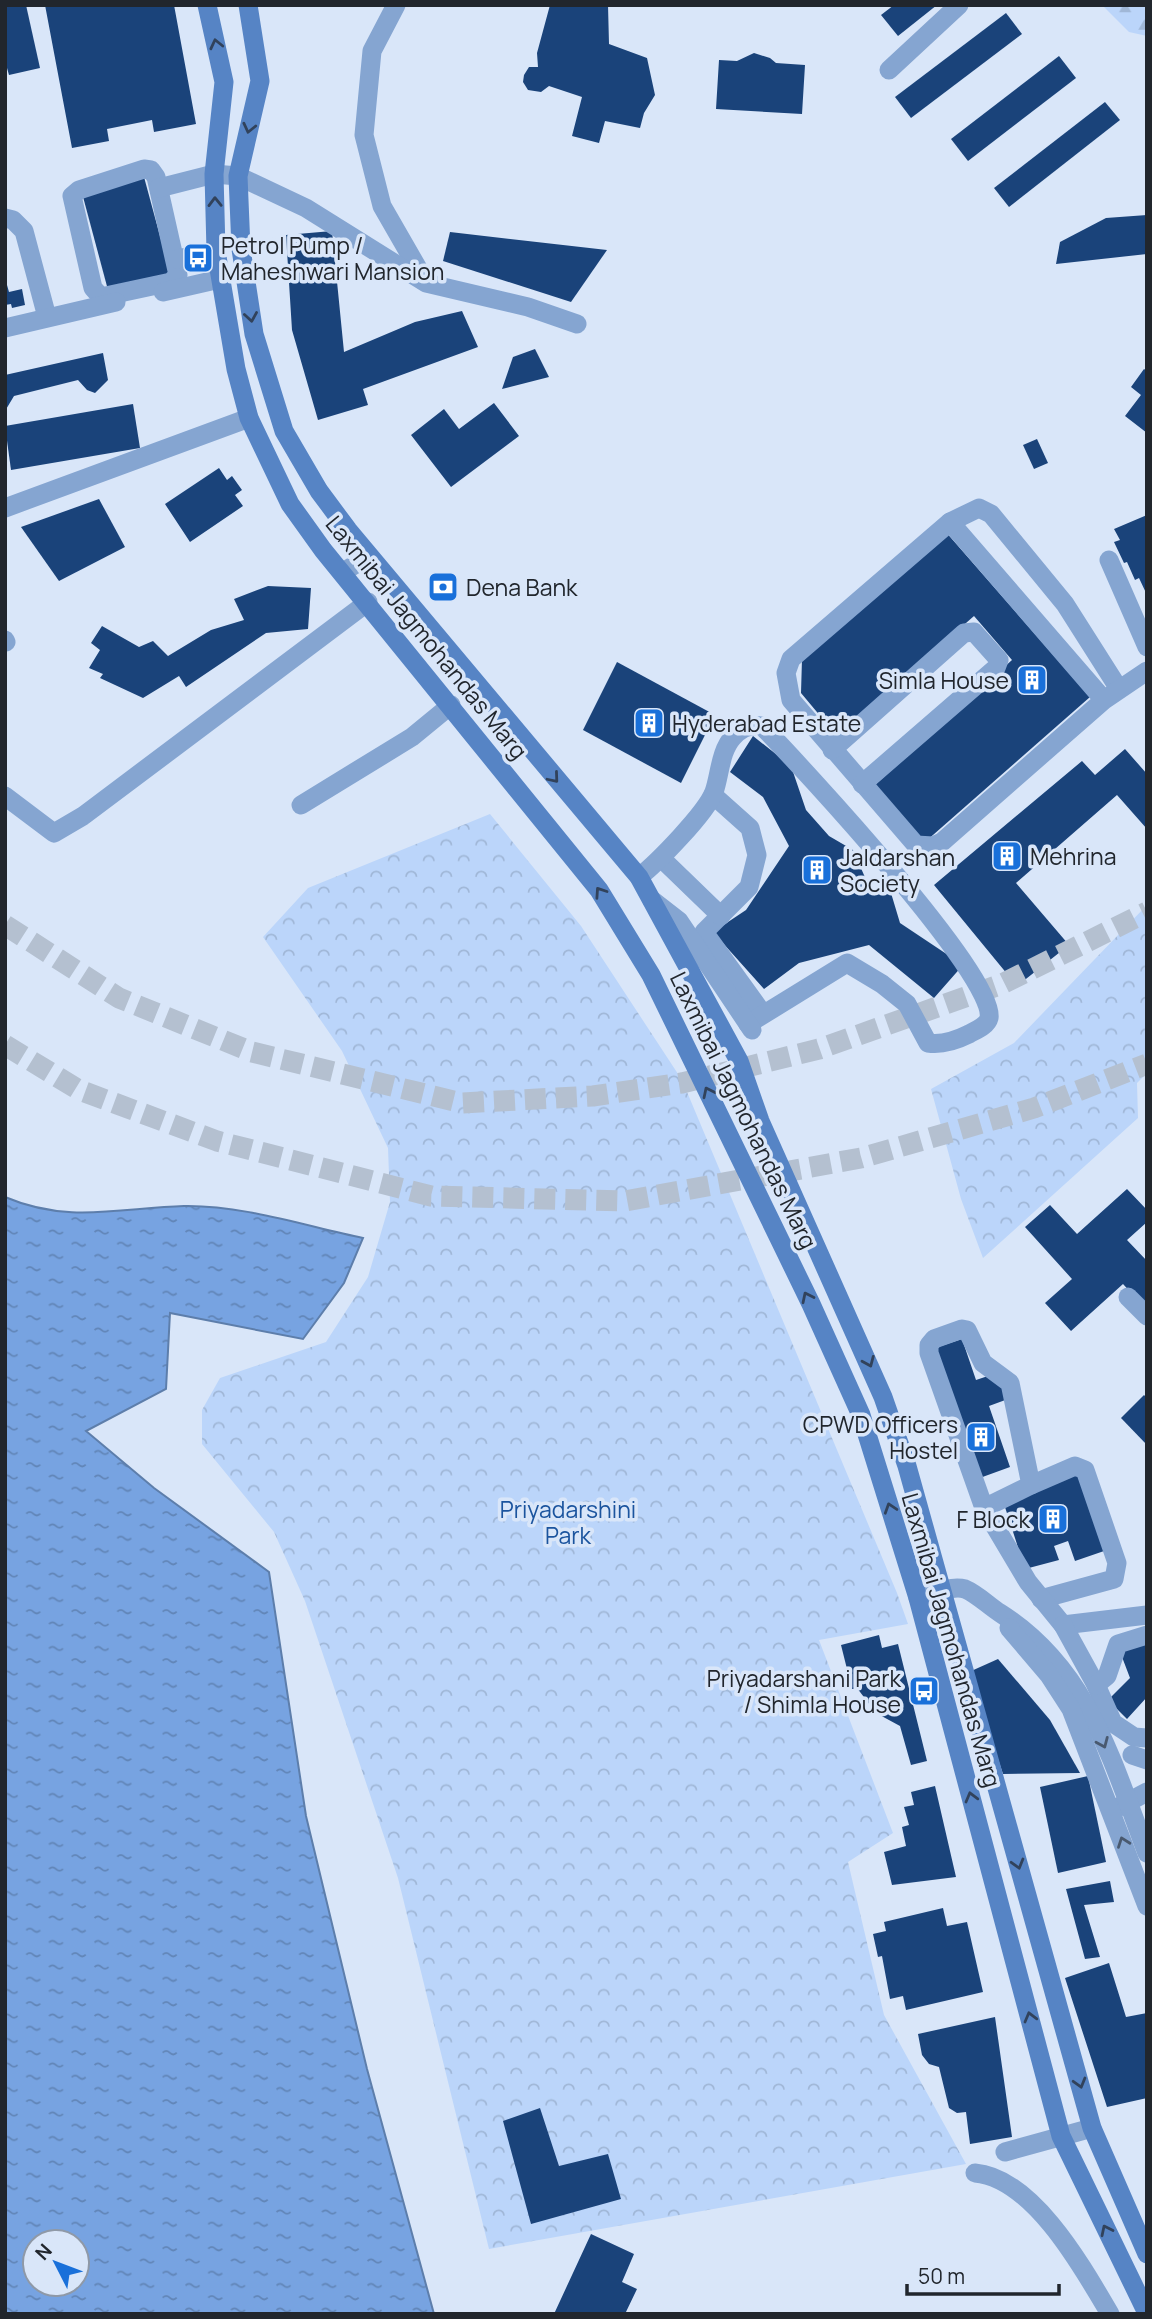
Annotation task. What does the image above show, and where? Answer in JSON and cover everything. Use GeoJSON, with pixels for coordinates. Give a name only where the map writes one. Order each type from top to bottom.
{"type":"FeatureCollection","features":[{"type":"Feature","properties":{"kind":"main road","name":"Laxmibai Jagmohandas Marg"},"geometry":{"type":"LineString","coordinates":[[207,5],[224,82],[215,174],[216,251],[249,418],[289,504],[599,890],[651,975],[811,1304],[860,1415],[918,1598],[1061,2136],[1147,2313]]}},
{"type":"Feature","properties":{"kind":"main road","name":"Laxmibai Jagmohandas Marg"},"geometry":{"type":"LineString","coordinates":[[248,5],[260,81],[238,176],[241,249],[254,334],[284,430],[319,491],[369,556],[639,877],[739,1061],[765,1134],[883,1397],[907,1466],[1092,2128],[1147,2254]]}},
{"type":"Feature","properties":{"kind":"main road"},"geometry":{"type":"LineString","coordinates":[[430,679],[453,657]]}},
{"type":"Feature","properties":{"kind":"main road"},"geometry":{"type":"LineString","coordinates":[[1019,1976],[1047,1966]]}},
{"type":"Feature","properties":{"kind":"street"},"geometry":{"type":"LineString","coordinates":[[396,5],[372,51],[364,135],[382,206],[426,283]]}},
{"type":"Feature","properties":{"kind":"street"},"geometry":{"type":"LineString","coordinates":[[889,70],[959,5]]}},
{"type":"Feature","properties":{"kind":"street"},"geometry":{"type":"LineString","coordinates":[[144,169],[154,173],[159,188],[177,259],[178,275],[171,282],[101,297],[93,288],[71,200],[79,190],[144,169]]}},
{"type":"Feature","properties":{"kind":"street"},"geometry":{"type":"LineString","coordinates":[[159,188],[215,174],[238,176],[306,208],[426,283],[528,307],[577,324]]}},
{"type":"Feature","properties":{"kind":"street"},"geometry":{"type":"LineString","coordinates":[[5,218],[13,219],[24,231],[47,317]]}},
{"type":"Feature","properties":{"kind":"street"},"geometry":{"type":"LineString","coordinates":[[177,259],[216,251]]}},
{"type":"Feature","properties":{"kind":"street"},"geometry":{"type":"LineString","coordinates":[[5,328],[220,279]]}},
{"type":"Feature","properties":{"kind":"street"},"geometry":{"type":"LineString","coordinates":[[5,508],[249,418]]}},
{"type":"Feature","properties":{"kind":"street"},"geometry":{"type":"LineString","coordinates":[[1111,694],[1065,604],[991,514],[979,508],[950,522],[791,659],[786,673],[791,700],[832,750],[916,845],[933,846],[1111,694],[1147,671]]}},
{"type":"Feature","properties":{"kind":"street"},"geometry":{"type":"LineString","coordinates":[[950,522],[1111,694]]}},
{"type":"Feature","properties":{"kind":"street"},"geometry":{"type":"LineString","coordinates":[[343,572],[369,556]]}},
{"type":"Feature","properties":{"kind":"street"},"geometry":{"type":"LineString","coordinates":[[1109,560],[1147,647]]}},
{"type":"Feature","properties":{"kind":"street"},"geometry":{"type":"LineString","coordinates":[[5,796],[54,833],[83,817],[368,602]]}},
{"type":"Feature","properties":{"kind":"street"},"geometry":{"type":"LineString","coordinates":[[832,750],[964,633],[974,632],[996,655],[999,660],[996,668],[862,784]]}},
{"type":"Feature","properties":{"kind":"street"},"geometry":{"type":"LineString","coordinates":[[301,805],[412,737],[451,705]]}},
{"type":"Feature","properties":{"kind":"street"},"geometry":{"type":"LineString","coordinates":[[639,877],[661,858],[713,795],[725,750],[732,738],[752,725],[762,726],[808,774],[955,948],[978,981],[987,1000],[989,1017],[986,1024],[965,1036],[937,1044],[928,1043],[907,1004],[882,984],[847,963],[754,1023]]}},
{"type":"Feature","properties":{"kind":"street"},"geometry":{"type":"LineString","coordinates":[[713,795],[750,828],[757,855],[749,887],[704,932],[754,1023]]}},
{"type":"Feature","properties":{"kind":"street"},"geometry":{"type":"LineString","coordinates":[[661,858],[721,916]]}},
{"type":"Feature","properties":{"kind":"street"},"geometry":{"type":"LineString","coordinates":[[652,900],[679,921],[754,1023]]}},
{"type":"Feature","properties":{"kind":"street"},"geometry":{"type":"LineString","coordinates":[[1128,1297],[1147,1317]]}},
{"type":"Feature","properties":{"kind":"street"},"geometry":{"type":"LineString","coordinates":[[1031,1485],[1010,1383],[983,1363],[967,1331],[962,1328],[934,1339],[929,1345],[929,1353],[984,1508],[1041,1599],[1063,1625],[1096,1685],[1112,1723],[1134,1737],[1147,1738]]}},
{"type":"Feature","properties":{"kind":"street"},"geometry":{"type":"LineString","coordinates":[[984,1508],[1075,1466],[1085,1469],[1117,1563],[1114,1579],[1041,1599]]}},
{"type":"Feature","properties":{"kind":"street"},"geometry":{"type":"LineString","coordinates":[[918,1598],[940,1591],[964,1589],[1003,1615],[1012,1634],[1055,1670],[1119,1807],[1147,1853]]}},
{"type":"Feature","properties":{"kind":"street"},"geometry":{"type":"LineString","coordinates":[[1063,1625],[1147,1615]]}},
{"type":"Feature","properties":{"kind":"street"},"geometry":{"type":"LineString","coordinates":[[1096,1685],[1107,1676],[1118,1644],[1147,1634]]}},
{"type":"Feature","properties":{"kind":"street"},"geometry":{"type":"LineString","coordinates":[[1119,1807],[1147,1793]]}},
{"type":"Feature","properties":{"kind":"street"},"geometry":{"type":"LineString","coordinates":[[1119,1807],[1147,1906]]}},
{"type":"Feature","properties":{"kind":"street"},"geometry":{"type":"LineString","coordinates":[[1007,2183],[1014,2167],[1008,2151],[1092,2128]]}},
{"type":"Feature","properties":{"kind":"street"},"geometry":{"type":"LineString","coordinates":[[975,2174],[988,2175],[1007,2183],[1027,2198],[1084,2270],[1110,2314]]}},
{"type":"Feature","properties":{"kind":"green space"},"geometry":{"type":"Polygon","coordinates":[[[1102,5],[1147,5],[1147,36],[1129,32],[1102,5]]]}},
{"type":"Feature","properties":{"kind":"green space","name":"Priyadarshini Park"},"geometry":{"type":"Polygon","coordinates":[[[490,814],[581,926],[682,1080],[908,1624],[819,1640],[893,1833],[848,1862],[884,2015],[966,2164],[489,2249],[398,1878],[305,1601],[274,1532],[202,1444],[202,1410],[220,1378],[326,1342],[368,1277],[390,1202],[388,1148],[342,1051],[263,937],[308,888],[490,814]]]}},
{"type":"Feature","properties":{"kind":"green space"},"geometry":{"type":"Polygon","coordinates":[[[1147,905],[1147,1073],[1137,1083],[1138,1118],[983,1258],[961,1199],[931,1089],[1014,1043],[1147,905]]]}},
{"type":"Feature","properties":{"kind":"water"},"geometry":{"type":"Polygon","coordinates":[[[5,1197],[28,1205],[72,1212],[184,1206],[229,1209],[363,1238],[344,1283],[303,1339],[170,1313],[166,1389],[86,1431],[154,1488],[269,1572],[306,1816],[367,2069],[434,2314],[5,2314],[5,1197]]]}},
{"type":"Feature","properties":{"kind":"building"},"geometry":{"type":"Polygon","coordinates":[[[5,5],[26,5],[40,68],[9,75],[5,61],[5,5]]]}},
{"type":"Feature","properties":{"kind":"building"},"geometry":{"type":"Polygon","coordinates":[[[45,5],[174,5],[196,124],[154,132],[152,120],[107,129],[109,141],[72,148],[45,5]]]}},
{"type":"Feature","properties":{"kind":"building"},"geometry":{"type":"Polygon","coordinates":[[[550,5],[608,5],[609,44],[647,58],[655,95],[644,113],[640,128],[605,121],[599,143],[572,136],[582,97],[549,86],[541,92],[528,90],[523,82],[524,75],[529,67],[538,67],[537,53],[550,5]]]}},
{"type":"Feature","properties":{"kind":"building"},"geometry":{"type":"Polygon","coordinates":[[[894,5],[937,5],[898,36],[881,15],[894,5]]]}},
{"type":"Feature","properties":{"kind":"building"},"geometry":{"type":"Polygon","coordinates":[[[1006,13],[1022,34],[911,118],[895,97],[1006,13]]]}},
{"type":"Feature","properties":{"kind":"building"},"geometry":{"type":"Polygon","coordinates":[[[754,53],[776,63],[805,65],[802,114],[716,109],[719,60],[737,61],[754,53]]]}},
{"type":"Feature","properties":{"kind":"building"},"geometry":{"type":"Polygon","coordinates":[[[1059,56],[1076,78],[968,161],[951,139],[1059,56]]]}},
{"type":"Feature","properties":{"kind":"building"},"geometry":{"type":"Polygon","coordinates":[[[1105,102],[1120,120],[1009,207],[994,188],[1105,102]]]}},
{"type":"Feature","properties":{"kind":"building"},"geometry":{"type":"Polygon","coordinates":[[[144,177],[170,273],[108,290],[82,193],[144,177]]]}},
{"type":"Feature","properties":{"kind":"building"},"geometry":{"type":"Polygon","coordinates":[[[1147,215],[1147,254],[1056,264],[1060,242],[1106,218],[1147,215]]]}},
{"type":"Feature","properties":{"kind":"building"},"geometry":{"type":"Polygon","coordinates":[[[332,231],[344,352],[415,322],[462,311],[478,347],[363,389],[368,405],[318,420],[292,330],[286,235],[332,231]]]}},
{"type":"Feature","properties":{"kind":"building"},"geometry":{"type":"Polygon","coordinates":[[[450,232],[607,250],[571,302],[443,261],[450,232]]]}},
{"type":"Feature","properties":{"kind":"building"},"geometry":{"type":"Polygon","coordinates":[[[5,278],[9,292],[22,289],[25,305],[12,308],[11,304],[5,305],[5,278]]]}},
{"type":"Feature","properties":{"kind":"building"},"geometry":{"type":"Polygon","coordinates":[[[535,349],[549,377],[502,389],[513,357],[535,349]]]}},
{"type":"Feature","properties":{"kind":"building"},"geometry":{"type":"Polygon","coordinates":[[[103,353],[108,380],[95,393],[87,390],[78,380],[14,396],[5,411],[5,375],[103,353]]]}},
{"type":"Feature","properties":{"kind":"building"},"geometry":{"type":"Polygon","coordinates":[[[1144,369],[1147,371],[1147,433],[1125,416],[1141,395],[1131,387],[1144,369]]]}},
{"type":"Feature","properties":{"kind":"building"},"geometry":{"type":"Polygon","coordinates":[[[494,403],[519,436],[451,487],[411,435],[444,409],[459,429],[494,403]]]}},
{"type":"Feature","properties":{"kind":"building"},"geometry":{"type":"Polygon","coordinates":[[[133,404],[140,448],[11,470],[5,426],[133,404]]]}},
{"type":"Feature","properties":{"kind":"building"},"geometry":{"type":"Polygon","coordinates":[[[1037,439],[1048,463],[1034,469],[1023,445],[1037,439]]]}},
{"type":"Feature","properties":{"kind":"building"},"geometry":{"type":"Polygon","coordinates":[[[219,468],[227,480],[232,476],[242,490],[235,495],[243,506],[190,542],[165,504],[219,468]]]}},
{"type":"Feature","properties":{"kind":"building"},"geometry":{"type":"Polygon","coordinates":[[[99,499],[125,547],[59,581],[21,527],[99,499]]]}},
{"type":"Feature","properties":{"kind":"building"},"geometry":{"type":"Polygon","coordinates":[[[1147,515],[1147,595],[1139,578],[1135,580],[1127,562],[1124,563],[1114,542],[1120,540],[1114,529],[1147,515]]]}},
{"type":"Feature","properties":{"kind":"building","name":"Simla House"},"geometry":{"type":"Polygon","coordinates":[[[945,531],[1090,697],[925,842],[875,785],[1012,660],[974,616],[837,736],[801,693],[802,659],[945,531]]]}},
{"type":"Feature","properties":{"kind":"building"},"geometry":{"type":"Polygon","coordinates":[[[268,586],[311,588],[308,629],[266,633],[186,687],[179,676],[143,698],[100,678],[103,674],[89,668],[100,650],[91,643],[102,626],[139,647],[153,641],[168,656],[211,630],[244,620],[234,599],[268,586]]]}},
{"type":"Feature","properties":{"kind":"building","name":"Hyderabad Estate"},"geometry":{"type":"Polygon","coordinates":[[[617,662],[715,715],[681,783],[583,730],[617,662]]]}},
{"type":"Feature","properties":{"kind":"building","name":"Jaldarshan Society"},"geometry":{"type":"Polygon","coordinates":[[[753,736],[791,766],[806,810],[829,836],[853,850],[871,891],[891,893],[900,923],[963,965],[934,998],[869,945],[799,963],[764,989],[713,932],[746,910],[789,846],[763,797],[730,772],[753,736]]]}},
{"type":"Feature","properties":{"kind":"building","name":"Mehrina"},"geometry":{"type":"Polygon","coordinates":[[[1125,749],[1147,774],[1147,829],[1117,795],[1016,883],[1069,945],[1017,986],[934,885],[1082,761],[1095,775],[1125,749]]]}},
{"type":"Feature","properties":{"kind":"building"},"geometry":{"type":"Polygon","coordinates":[[[1127,1189],[1147,1210],[1147,1222],[1127,1240],[1147,1261],[1147,1310],[1123,1284],[1071,1331],[1045,1303],[1072,1279],[1025,1227],[1050,1205],[1077,1234],[1127,1189]]]}},
{"type":"Feature","properties":{"kind":"building","name":"CPWD Officers Hostel"},"geometry":{"type":"Polygon","coordinates":[[[962,1339],[976,1380],[988,1376],[1003,1382],[1008,1399],[989,1406],[1010,1467],[977,1479],[932,1349],[962,1339]]]}},
{"type":"Feature","properties":{"kind":"building"},"geometry":{"type":"Polygon","coordinates":[[[1144,1395],[1147,1398],[1147,1445],[1121,1418],[1144,1395]]]}},
{"type":"Feature","properties":{"kind":"building","name":"F Block"},"geometry":{"type":"Polygon","coordinates":[[[1082,1469],[1107,1550],[1075,1561],[1068,1541],[1054,1546],[1059,1560],[1025,1569],[1004,1504],[1082,1469]]]}},
{"type":"Feature","properties":{"kind":"building"},"geometry":{"type":"Polygon","coordinates":[[[879,1635],[882,1648],[898,1644],[927,1761],[911,1765],[900,1726],[876,1713],[857,1688],[852,1689],[841,1645],[879,1635]]]}},
{"type":"Feature","properties":{"kind":"building"},"geometry":{"type":"Polygon","coordinates":[[[1145,1639],[1147,1697],[1127,1719],[1108,1700],[1130,1678],[1119,1649],[1145,1639]]]}},
{"type":"Feature","properties":{"kind":"building"},"geometry":{"type":"Polygon","coordinates":[[[998,1659],[1050,1720],[1080,1773],[1003,1774],[969,1672],[998,1659]]]}},
{"type":"Feature","properties":{"kind":"building"},"geometry":{"type":"Polygon","coordinates":[[[1088,1776],[1106,1862],[1058,1873],[1040,1787],[1088,1776]]]}},
{"type":"Feature","properties":{"kind":"building"},"geometry":{"type":"Polygon","coordinates":[[[935,1786],[956,1877],[892,1885],[884,1852],[906,1846],[902,1827],[909,1825],[904,1807],[914,1805],[911,1792],[935,1786]]]}},
{"type":"Feature","properties":{"kind":"building"},"geometry":{"type":"Polygon","coordinates":[[[1110,1881],[1114,1902],[1084,1905],[1100,1957],[1085,1959],[1066,1889],[1110,1881]]]}},
{"type":"Feature","properties":{"kind":"building"},"geometry":{"type":"Polygon","coordinates":[[[943,1908],[947,1926],[967,1922],[983,1992],[906,2010],[903,1996],[890,1999],[882,1956],[878,1957],[873,1934],[886,1931],[884,1922],[943,1908]]]}},
{"type":"Feature","properties":{"kind":"building"},"geometry":{"type":"Polygon","coordinates":[[[1109,1963],[1126,2017],[1147,2013],[1147,2098],[1107,2107],[1065,1978],[1109,1963]]]}},
{"type":"Feature","properties":{"kind":"building"},"geometry":{"type":"Polygon","coordinates":[[[995,2017],[1012,2137],[970,2144],[966,2112],[957,2113],[949,2108],[939,2067],[929,2064],[922,2055],[918,2034],[995,2017]]]}},
{"type":"Feature","properties":{"kind":"building"},"geometry":{"type":"Polygon","coordinates":[[[540,2108],[559,2166],[608,2154],[621,2199],[531,2224],[503,2121],[540,2108]]]}},
{"type":"Feature","properties":{"kind":"building"},"geometry":{"type":"Polygon","coordinates":[[[591,2234],[634,2254],[622,2282],[637,2289],[625,2314],[554,2314],[591,2234]]]}},
{"type":"Feature","properties":{"kind":"tunnel"},"geometry":{"type":"LineString","coordinates":[[5,925],[119,998],[252,1052],[462,1103],[593,1096],[682,1083],[819,1049],[1002,984],[1147,912]]}},
{"type":"Feature","properties":{"kind":"tunnel"},"geometry":{"type":"LineString","coordinates":[[5,1045],[79,1090],[217,1141],[431,1196],[625,1201],[861,1158],[1034,1108],[1147,1064]]}},
{"type":"Feature","properties":{"kind":"place","name":"Petrol Pump / Maheshwari Mansion"},"geometry":{"type":"Point","coordinates":[198,258]}},
{"type":"Feature","properties":{"kind":"place","name":"Dena Bank"},"geometry":{"type":"Point","coordinates":[443,587]}},
{"type":"Feature","properties":{"kind":"place","name":"Simla House"},"geometry":{"type":"Point","coordinates":[1032,680]}},
{"type":"Feature","properties":{"kind":"place","name":"Hyderabad Estate"},"geometry":{"type":"Point","coordinates":[649,723]}},
{"type":"Feature","properties":{"kind":"place","name":"Mehrina"},"geometry":{"type":"Point","coordinates":[1007,856]}},
{"type":"Feature","properties":{"kind":"place","name":"Jaldarshan Society"},"geometry":{"type":"Point","coordinates":[817,870]}},
{"type":"Feature","properties":{"kind":"place","name":"CPWD Officers Hostel"},"geometry":{"type":"Point","coordinates":[981,1437]}},
{"type":"Feature","properties":{"kind":"place","name":"F Block"},"geometry":{"type":"Point","coordinates":[1053,1519]}},
{"type":"Feature","properties":{"kind":"place","name":"Priyadarshani Park / Shimla House"},"geometry":{"type":"Point","coordinates":[924,1691]}}]}
